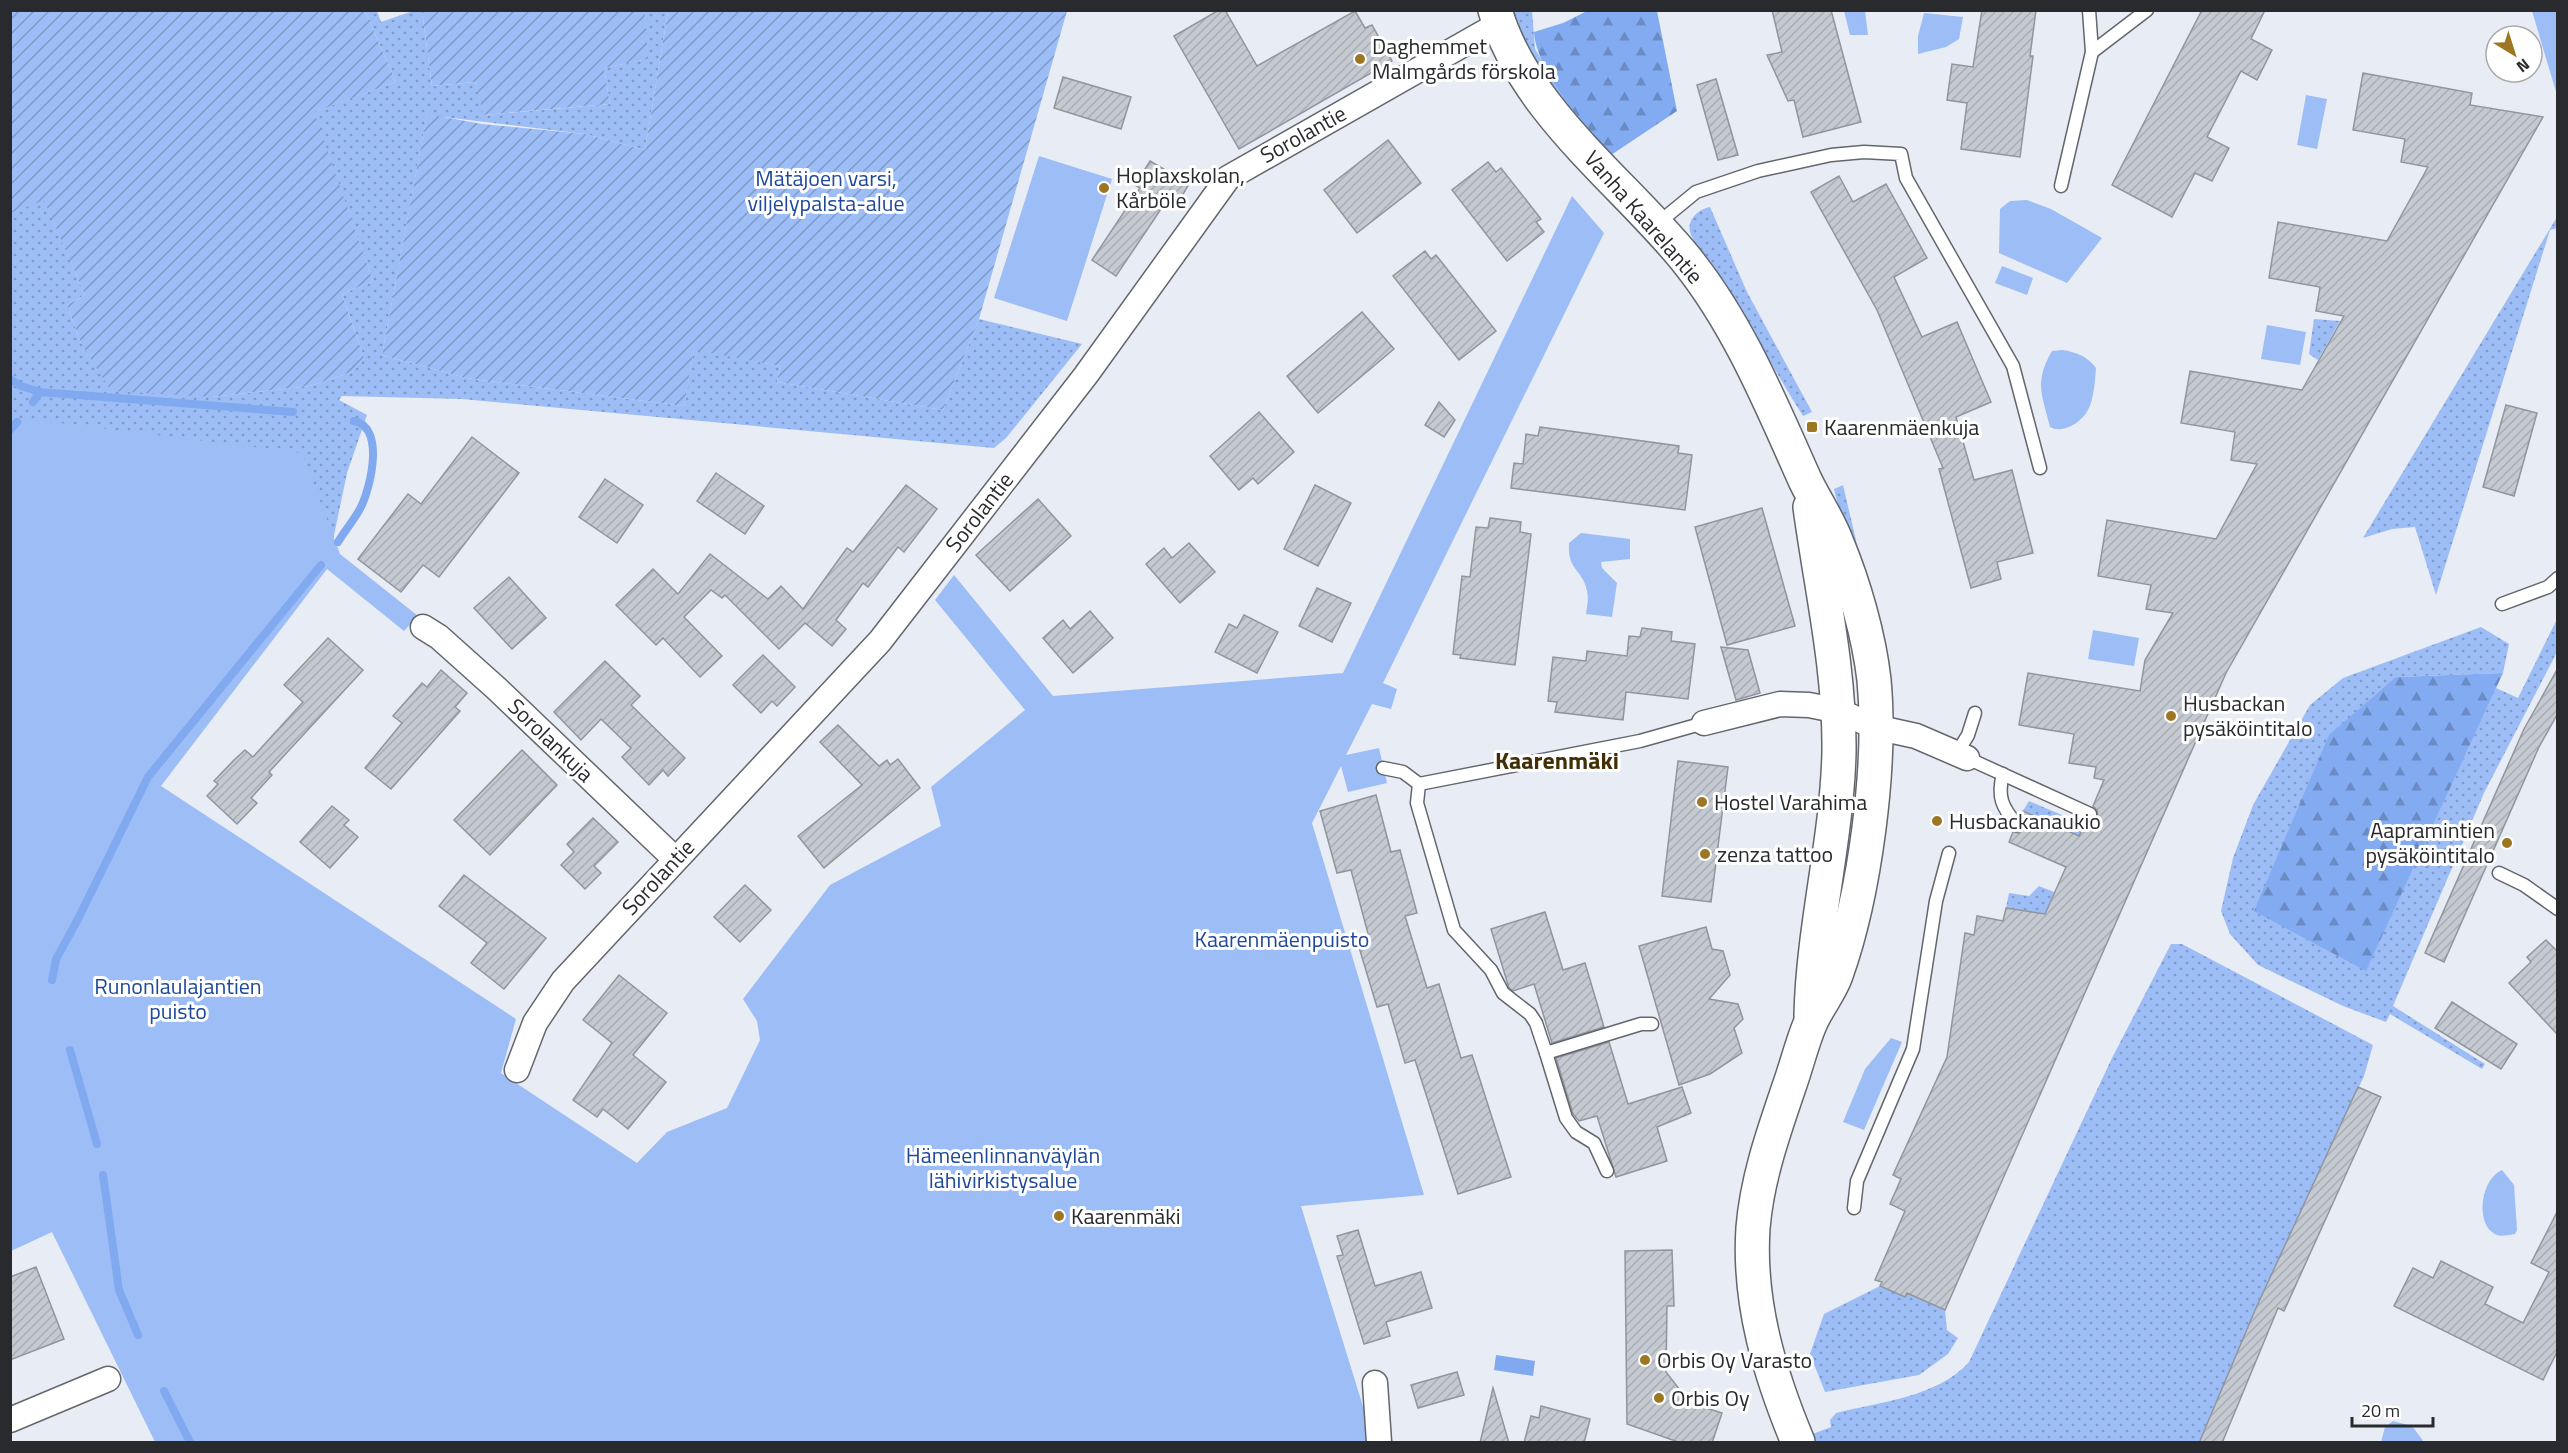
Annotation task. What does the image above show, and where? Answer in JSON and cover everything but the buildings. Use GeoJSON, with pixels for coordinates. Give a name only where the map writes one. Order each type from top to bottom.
{"type":"FeatureCollection","features":[{"type":"Feature","properties":{"kind":"main road","name":"Vanha Kaarelantie"},"geometry":{"type":"LineString","coordinates":[[1497,17],[1517,63],[1557,118],[1687,261],[1710,293],[1746,353],[1807,484],[1837,542],[1869,645],[1874,684],[1874,779],[1856,904],[1835,978],[1810,1023],[1764,1165],[1753,1230],[1753,1268],[1762,1336],[1771,1372],[1798,1443]]}},
{"type":"Feature","properties":{"kind":"main road","name":"Vanha Kaarelantie"},"geometry":{"type":"LineString","coordinates":[[1807,484],[1839,711],[1838,775],[1812,964],[1810,1023]]}},
{"type":"Feature","properties":{"kind":"street","name":"Sorolantie"},"geometry":{"type":"LineString","coordinates":[[517,1070],[535,1023],[562,981],[879,641],[1086,375],[1228,178],[1497,17]]}},
{"type":"Feature","properties":{"kind":"street","name":"Sorolankuja"},"geometry":{"type":"LineString","coordinates":[[423,627],[440,637],[496,688],[675,859]]}},
{"type":"Feature","properties":{"kind":"street"},"geometry":{"type":"LineString","coordinates":[[1704,723],[1780,704],[1809,705],[1839,711],[1875,727],[1916,736],[1962,755]]}},
{"type":"Feature","properties":{"kind":"street"},"geometry":{"type":"LineString","coordinates":[[10,1420],[108,1379]]}},
{"type":"Feature","properties":{"kind":"street"},"geometry":{"type":"LineString","coordinates":[[1375,1383],[1379,1443]]}},
{"type":"Feature","properties":{"kind":"lane"},"geometry":{"type":"LineString","coordinates":[[2061,186],[2092,52],[2089,10]]}},
{"type":"Feature","properties":{"kind":"lane"},"geometry":{"type":"LineString","coordinates":[[2092,52],[2147,10]]}},
{"type":"Feature","properties":{"kind":"lane"},"geometry":{"type":"LineString","coordinates":[[1656,225],[1696,192],[1758,171],[1831,155],[1864,152],[1901,154],[1906,178],[2013,366],[2040,468]]}},
{"type":"Feature","properties":{"kind":"lane"},"geometry":{"type":"LineString","coordinates":[[2502,604],[2548,587],[2558,578]]}},
{"type":"Feature","properties":{"kind":"lane"},"geometry":{"type":"LineString","coordinates":[[1975,713],[1962,755],[2090,814]]}},
{"type":"Feature","properties":{"kind":"lane"},"geometry":{"type":"LineString","coordinates":[[1383,768],[1403,772],[1419,784],[1640,741],[1704,723]]}},
{"type":"Feature","properties":{"kind":"lane"},"geometry":{"type":"LineString","coordinates":[[2003,774],[1998,792],[2003,809],[2017,825]]}},
{"type":"Feature","properties":{"kind":"lane"},"geometry":{"type":"LineString","coordinates":[[1419,784],[1416,802],[1454,930],[1491,970],[1503,993],[1530,1014],[1536,1023],[1566,1118],[1576,1131],[1594,1143],[1607,1171]]}},
{"type":"Feature","properties":{"kind":"lane"},"geometry":{"type":"LineString","coordinates":[[1854,1208],[1857,1181],[1913,1049],[1936,901],[1949,853]]}},
{"type":"Feature","properties":{"kind":"lane"},"geometry":{"type":"LineString","coordinates":[[2499,873],[2524,885],[2558,909]]}},
{"type":"Feature","properties":{"kind":"lane"},"geometry":{"type":"LineString","coordinates":[[1546,1053],[1641,1024],[1652,1024]]}},
{"type":"Feature","properties":{"kind":"green space"},"geometry":{"type":"Polygon","coordinates":[[[11,10],[365,11],[396,82],[314,112],[373,281],[342,294],[364,358],[352,372],[310,386],[212,397],[111,391],[81,343],[67,305],[85,295],[44,200],[11,213],[11,10]]]}},
{"type":"Feature","properties":{"kind":"green space"},"geometry":{"type":"Polygon","coordinates":[[[365,11],[377,11],[381,22],[413,11],[422,11],[432,86],[476,82],[484,115],[610,104],[604,68],[647,59],[645,11],[668,11],[645,150],[585,134],[427,115],[382,355],[466,378],[684,406],[694,349],[780,366],[777,382],[943,410],[979,319],[1082,344],[1006,438],[994,448],[462,399],[342,396],[339,400],[367,415],[347,473],[327,569],[11,432],[11,213],[44,199],[85,295],[67,305],[81,343],[212,397],[310,386],[352,372],[364,358],[342,294],[373,281],[313,112],[396,82],[365,11]]]}},
{"type":"Feature","properties":{"kind":"green space"},"geometry":{"type":"Polygon","coordinates":[[[422,11],[645,11],[648,59],[604,68],[610,104],[483,115],[476,82],[432,86],[422,11]]]}},
{"type":"Feature","properties":{"kind":"green space","name":"Mätäjoen varsi, viljelypalsta-alue"},"geometry":{"type":"Polygon","coordinates":[[[668,11],[1067,11],[979,319],[943,410],[777,382],[780,366],[694,350],[684,406],[466,378],[382,355],[427,114],[482,124],[585,134],[645,150],[668,11]]]}},
{"type":"Feature","properties":{"kind":"green space"},"geometry":{"type":"Polygon","coordinates":[[[1512,11],[1532,11],[1535,49],[1581,123],[1558,96],[1527,51],[1512,11]]]}},
{"type":"Feature","properties":{"kind":"green space"},"geometry":{"type":"Polygon","coordinates":[[[1587,11],[1657,11],[1677,111],[1611,155],[1576,114],[1552,80],[1537,47],[1534,32],[1563,23],[1587,11]]]}},
{"type":"Feature","properties":{"kind":"green space"},"geometry":{"type":"Polygon","coordinates":[[[1844,11],[1865,11],[1868,35],[1850,35],[1844,11]]]}},
{"type":"Feature","properties":{"kind":"green space"},"geometry":{"type":"Polygon","coordinates":[[[2532,11],[2557,11],[2557,95],[2544,51],[2544,24],[2536,24],[2532,11]]]}},
{"type":"Feature","properties":{"kind":"green space"},"geometry":{"type":"Polygon","coordinates":[[[1924,13],[1963,17],[1959,39],[1946,47],[1918,54],[1918,36],[1924,13]]]}},
{"type":"Feature","properties":{"kind":"green space"},"geometry":{"type":"Polygon","coordinates":[[[2306,95],[2327,99],[2317,149],[2297,145],[2306,95]]]}},
{"type":"Feature","properties":{"kind":"green space"},"geometry":{"type":"Polygon","coordinates":[[[1039,156],[1112,179],[1067,321],[994,298],[1039,156]]]}},
{"type":"Feature","properties":{"kind":"green space"},"geometry":{"type":"Polygon","coordinates":[[[1572,196],[1604,233],[1383,683],[1397,689],[1391,709],[1372,704],[1346,755],[1379,748],[1387,783],[1348,792],[1341,766],[1312,823],[1424,1195],[1301,1206],[1374,1442],[155,1442],[52,1232],[11,1251],[11,417],[302,453],[340,554],[418,616],[404,631],[327,569],[161,786],[516,1019],[501,1073],[637,1163],[667,1132],[727,1108],[760,1040],[757,1021],[743,999],[830,885],[941,826],[931,787],[1025,710],[935,600],[954,575],[1053,696],[1343,673],[1572,196]]]}},
{"type":"Feature","properties":{"kind":"green space"},"geometry":{"type":"Polygon","coordinates":[[[2027,200],[2051,209],[2102,238],[2067,283],[1999,253],[2000,209],[2010,201],[2027,200]]]}},
{"type":"Feature","properties":{"kind":"green space"},"geometry":{"type":"Polygon","coordinates":[[[1710,207],[1747,292],[1812,412],[1803,416],[1724,282],[1692,238],[1690,223],[1692,219],[1698,212],[1710,207]]]}},
{"type":"Feature","properties":{"kind":"green space"},"geometry":{"type":"Polygon","coordinates":[[[2557,217],[2557,228],[2550,230],[2436,595],[2415,527],[2392,529],[2363,538],[2557,217]]]}},
{"type":"Feature","properties":{"kind":"green space"},"geometry":{"type":"Polygon","coordinates":[[[2002,266],[2033,278],[2027,295],[1995,283],[2002,266]]]}},
{"type":"Feature","properties":{"kind":"green space"},"geometry":{"type":"Polygon","coordinates":[[[2314,319],[2340,321],[2318,360],[2309,354],[2314,319]]]}},
{"type":"Feature","properties":{"kind":"green space"},"geometry":{"type":"Polygon","coordinates":[[[2267,325],[2306,332],[2300,365],[2261,359],[2267,325]]]}},
{"type":"Feature","properties":{"kind":"green space"},"geometry":{"type":"Polygon","coordinates":[[[2062,350],[2081,355],[2096,368],[2093,395],[2085,415],[2071,426],[2055,429],[2050,427],[2042,397],[2041,380],[2052,351],[2062,350]]]}},
{"type":"Feature","properties":{"kind":"green space"},"geometry":{"type":"Polygon","coordinates":[[[1843,485],[1863,570],[1855,572],[1834,489],[1843,485]]]}},
{"type":"Feature","properties":{"kind":"green space"},"geometry":{"type":"Polygon","coordinates":[[[1581,533],[1630,539],[1630,559],[1601,562],[1602,568],[1617,583],[1612,617],[1586,614],[1587,591],[1570,559],[1569,552],[1569,543],[1581,533]]]}},
{"type":"Feature","properties":{"kind":"green space"},"geometry":{"type":"Polygon","coordinates":[[[2557,619],[2557,652],[2484,793],[2393,1006],[2485,1064],[2482,1069],[2390,1014],[2386,1022],[2343,1006],[2258,965],[2230,934],[2221,911],[2233,858],[2253,805],[2310,705],[2343,678],[2481,627],[2509,644],[2503,673],[2396,677],[2254,910],[2366,970],[2496,688],[2518,698],[2557,619]]]}},
{"type":"Feature","properties":{"kind":"green space"},"geometry":{"type":"Polygon","coordinates":[[[2093,630],[2139,638],[2134,666],[2088,659],[2093,630]]]}},
{"type":"Feature","properties":{"kind":"green space"},"geometry":{"type":"Polygon","coordinates":[[[2503,673],[2366,971],[2254,911],[2329,735],[2396,677],[2503,673]]]}},
{"type":"Feature","properties":{"kind":"green space"},"geometry":{"type":"Polygon","coordinates":[[[2029,801],[2085,825],[2080,836],[2023,811],[2029,801]]]}},
{"type":"Feature","properties":{"kind":"green space"},"geometry":{"type":"Polygon","coordinates":[[[2039,886],[2054,892],[2026,961],[2012,955],[2019,910],[2006,908],[2009,893],[2029,896],[2039,886]]]}},
{"type":"Feature","properties":{"kind":"green space"},"geometry":{"type":"Polygon","coordinates":[[[2171,944],[2182,944],[2373,1045],[2364,1076],[2256,1308],[2199,1442],[1813,1442],[1810,1435],[1831,1427],[1830,1420],[1836,1413],[1925,1391],[1956,1374],[1969,1362],[2112,1058],[2171,944]]]}},
{"type":"Feature","properties":{"kind":"green space"},"geometry":{"type":"Polygon","coordinates":[[[1891,1038],[1902,1042],[1864,1130],[1843,1122],[1865,1069],[1891,1038]]]}},
{"type":"Feature","properties":{"kind":"green space"},"geometry":{"type":"Polygon","coordinates":[[[2502,1170],[2514,1185],[2517,1230],[2515,1234],[2503,1236],[2494,1234],[2487,1226],[2483,1209],[2485,1190],[2489,1182],[2502,1170]]]}},
{"type":"Feature","properties":{"kind":"green space"},"geometry":{"type":"Polygon","coordinates":[[[1880,1286],[1904,1297],[1907,1293],[1945,1310],[1947,1330],[1958,1338],[1948,1354],[1919,1375],[1825,1392],[1810,1354],[1824,1314],[1880,1286]]]}},
{"type":"Feature","properties":{"kind":"green space"},"geometry":{"type":"Polygon","coordinates":[[[2393,1421],[2412,1426],[2424,1442],[2381,1442],[2385,1427],[2393,1421]]]}},
{"type":"Feature","properties":{"kind":"shaded area"},"geometry":{"type":"Polygon","coordinates":[[[1496,1355],[1535,1361],[1533,1376],[1494,1370],[1496,1355]]]}},
{"type":"Feature","properties":{"kind":"waterway"},"geometry":{"type":"LineString","coordinates":[[10,379],[21,386],[40,392],[293,412]]}},
{"type":"Feature","properties":{"kind":"waterway"},"geometry":{"type":"LineString","coordinates":[[33,402],[40,392]]}},
{"type":"Feature","properties":{"kind":"waterway"},"geometry":{"type":"LineString","coordinates":[[338,542],[365,498],[373,458],[370,434],[364,426],[354,421]]}},
{"type":"Feature","properties":{"kind":"waterway"},"geometry":{"type":"LineString","coordinates":[[10,430],[17,422]]}},
{"type":"Feature","properties":{"kind":"waterway"},"geometry":{"type":"LineString","coordinates":[[52,980],[56,959],[148,777],[321,565]]}},
{"type":"Feature","properties":{"kind":"waterway"},"geometry":{"type":"LineString","coordinates":[[70,1050],[97,1144]]}},
{"type":"Feature","properties":{"kind":"waterway"},"geometry":{"type":"LineString","coordinates":[[103,1175],[119,1290],[138,1335]]}},
{"type":"Feature","properties":{"kind":"waterway"},"geometry":{"type":"LineString","coordinates":[[164,1391],[190,1442]]}},
{"type":"Feature","properties":{"kind":"place","name":"Daghemmet Malmgårds förskola"},"geometry":{"type":"Point","coordinates":[1360,59]}},
{"type":"Feature","properties":{"kind":"place","name":"Hoplaxskolan, Kårböle"},"geometry":{"type":"Point","coordinates":[1104,188]}},
{"type":"Feature","properties":{"kind":"place","name":"Kaarenmäenkuja"},"geometry":{"type":"Point","coordinates":[1812,427]}},
{"type":"Feature","properties":{"kind":"place","name":"Husbackan pysäköintitalo"},"geometry":{"type":"Point","coordinates":[2171,716]}},
{"type":"Feature","properties":{"kind":"place","name":"Hostel Varahima"},"geometry":{"type":"Point","coordinates":[1702,802]}},
{"type":"Feature","properties":{"kind":"place","name":"Husbackanaukio"},"geometry":{"type":"Point","coordinates":[1937,821]}},
{"type":"Feature","properties":{"kind":"place","name":"Aapramintien pysäköintitalo"},"geometry":{"type":"Point","coordinates":[2507,843]}},
{"type":"Feature","properties":{"kind":"place","name":"zenza tattoo"},"geometry":{"type":"Point","coordinates":[1705,854]}},
{"type":"Feature","properties":{"kind":"place","name":"Kaarenmäki"},"geometry":{"type":"Point","coordinates":[1059,1216]}},
{"type":"Feature","properties":{"kind":"place","name":"Orbis Oy Varasto"},"geometry":{"type":"Point","coordinates":[1645,1360]}},
{"type":"Feature","properties":{"kind":"place","name":"Orbis Oy"},"geometry":{"type":"Point","coordinates":[1659,1398]}},
{"type":"Feature","properties":{"kind":"district","name":"Kaarenmäki"},"geometry":{"type":"Point","coordinates":[1557,761]}},
{"type":"Feature","properties":{"kind":"park label","name":"Kaarenmäenpuisto"},"geometry":{"type":"Point","coordinates":[1282,939]}},
{"type":"Feature","properties":{"kind":"park label","name":"Runonlaulajantien puisto"},"geometry":{"type":"Point","coordinates":[178,998]}},
{"type":"Feature","properties":{"kind":"park label","name":"Hämeenlinnanväylän lähivirkistysalue"},"geometry":{"type":"Point","coordinates":[1003,1168]}}]}
